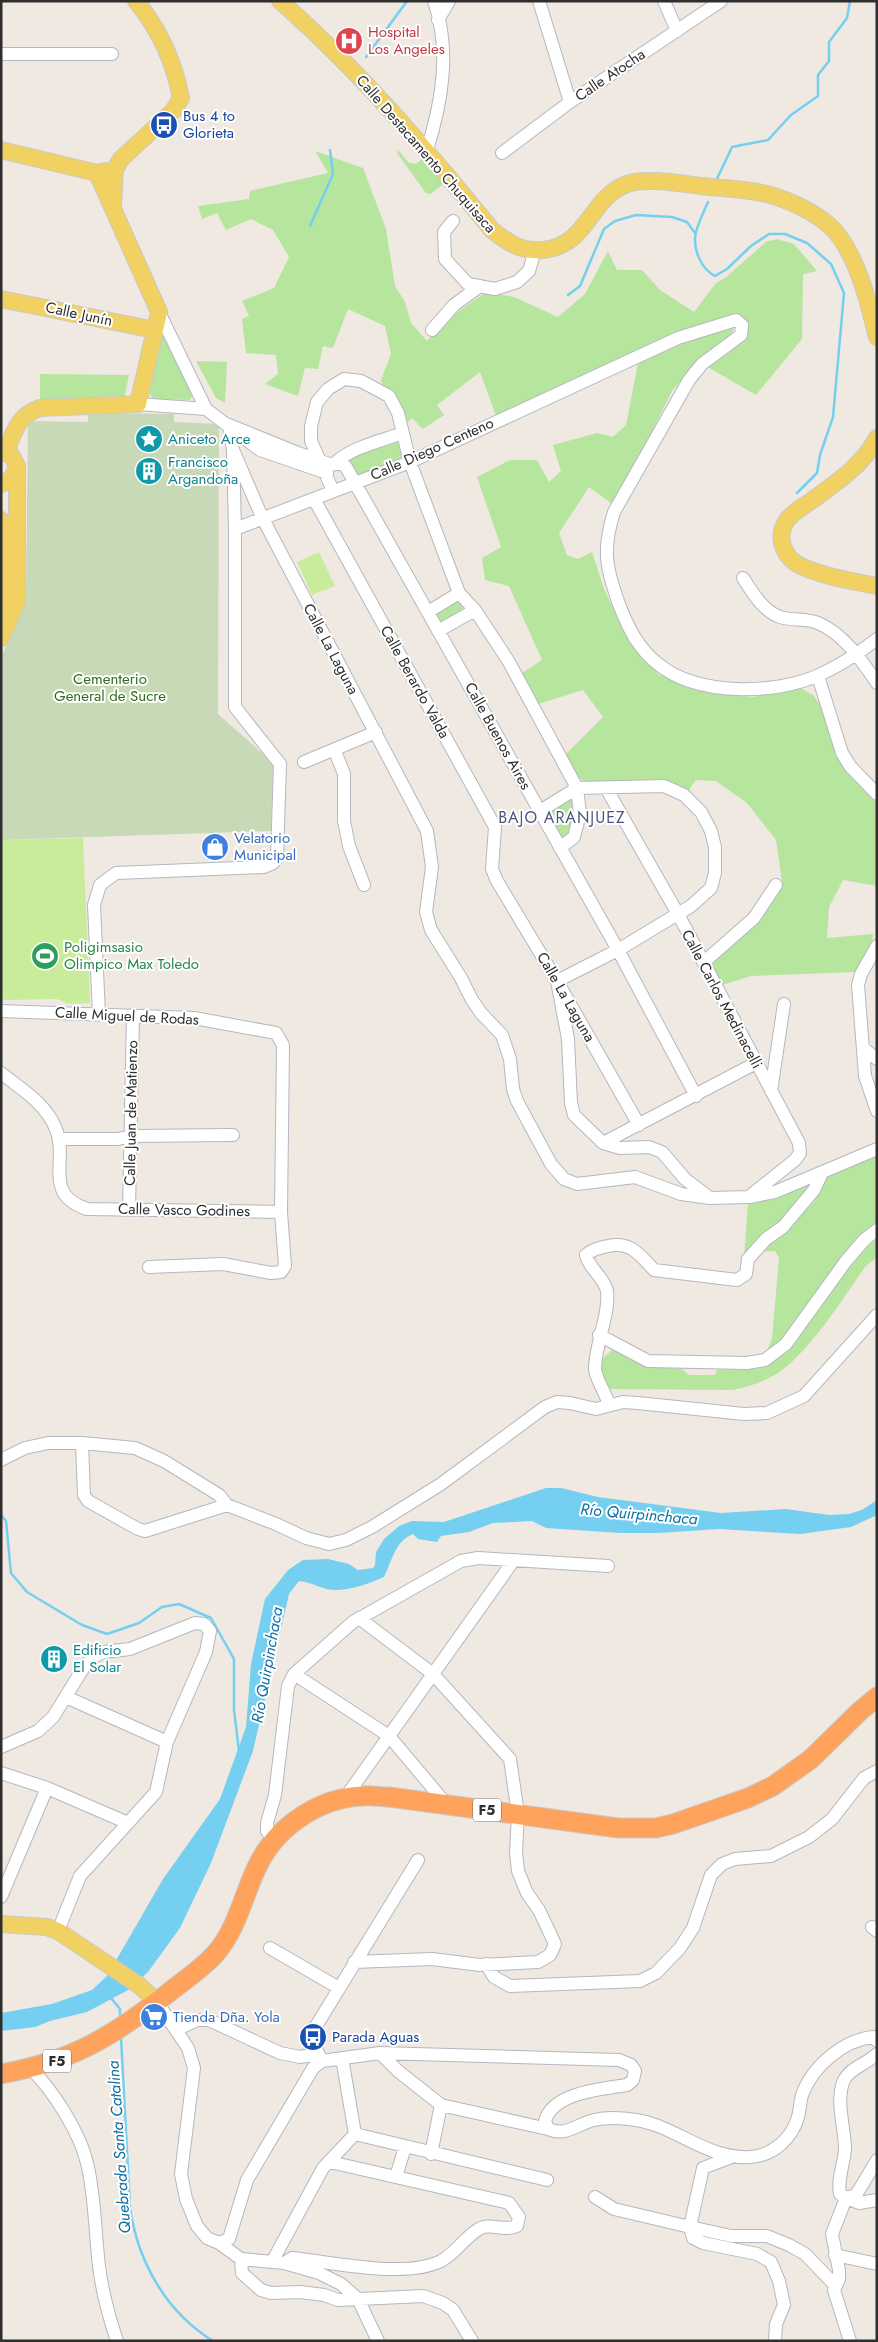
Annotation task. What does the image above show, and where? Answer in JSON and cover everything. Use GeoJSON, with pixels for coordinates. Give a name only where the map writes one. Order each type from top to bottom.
{"type":"FeatureCollection","features":[{"type":"Feature","properties":{"kind":"highway","name":"F5"},"geometry":{"type":"LineString","coordinates":[[1,2074],[31,2069],[82,2051],[109,2036],[201,1967],[226,1940],[236,1921],[260,1860],[274,1841],[294,1822],[309,1812],[345,1798],[362,1796],[389,1797],[618,1828],[656,1828],[748,1798],[774,1786],[811,1759],[860,1710],[877,1697]]}},
{"type":"Feature","properties":{"kind":"main road"},"geometry":{"type":"LineString","coordinates":[[113,206],[115,170],[121,160],[173,111],[181,98],[176,71],[159,34],[136,1]]}},
{"type":"Feature","properties":{"kind":"main road","name":"Calle Destacamento Chuquisaca"},"geometry":{"type":"LineString","coordinates":[[280,1],[304,22],[383,101],[427,150],[492,230],[504,241],[519,248],[535,250],[553,249],[567,243],[577,235],[604,200],[616,189],[628,183],[680,184],[776,197],[810,212],[833,230],[849,253],[869,304],[877,337]]}},
{"type":"Feature","properties":{"kind":"main road"},"geometry":{"type":"LineString","coordinates":[[1,150],[97,173],[115,170]]}},
{"type":"Feature","properties":{"kind":"main road"},"geometry":{"type":"LineString","coordinates":[[1,638],[17,602],[16,471],[15,461],[3,452],[16,424],[33,410],[40,408],[133,404],[151,329],[159,312],[97,173]]}},
{"type":"Feature","properties":{"kind":"main road"},"geometry":{"type":"LineString","coordinates":[[151,293],[151,329]]}},
{"type":"Feature","properties":{"kind":"main road","name":"Calle Junín"},"geometry":{"type":"LineString","coordinates":[[1,299],[151,329]]}},
{"type":"Feature","properties":{"kind":"main road"},"geometry":{"type":"LineString","coordinates":[[877,438],[871,450],[853,469],[788,518],[782,533],[782,544],[787,556],[800,566],[815,572],[877,586]]}},
{"type":"Feature","properties":{"kind":"main road"},"geometry":{"type":"LineString","coordinates":[[1,484],[10,480],[16,471]]}},
{"type":"Feature","properties":{"kind":"main road"},"geometry":{"type":"LineString","coordinates":[[1,520],[3,598],[1,603]]}},
{"type":"Feature","properties":{"kind":"main road"},"geometry":{"type":"LineString","coordinates":[[1,1924],[47,1927],[58,1931],[73,1943],[100,1958],[140,1986],[156,2002]]}},
{"type":"Feature","properties":{"kind":"main road"},"geometry":{"type":"LineString","coordinates":[[1,1934],[46,1935],[73,1943]]}},
{"type":"Feature","properties":{"kind":"street"},"geometry":{"type":"LineString","coordinates":[[427,150],[438,114],[444,74],[434,1]]}},
{"type":"Feature","properties":{"kind":"street"},"geometry":{"type":"LineString","coordinates":[[438,20],[449,1]]}},
{"type":"Feature","properties":{"kind":"street"},"geometry":{"type":"LineString","coordinates":[[664,1],[677,31]]}},
{"type":"Feature","properties":{"kind":"street","name":"Calle Atocha"},"geometry":{"type":"LineString","coordinates":[[502,153],[570,102],[721,1]]}},
{"type":"Feature","properties":{"kind":"street"},"geometry":{"type":"LineString","coordinates":[[543,5],[570,102]]}},
{"type":"Feature","properties":{"kind":"street"},"geometry":{"type":"LineString","coordinates":[[1,54],[112,54]]}},
{"type":"Feature","properties":{"kind":"street"},"geometry":{"type":"LineString","coordinates":[[453,221],[444,232],[445,258],[468,284],[495,288],[517,282],[529,271],[535,250]]}},
{"type":"Feature","properties":{"kind":"street"},"geometry":{"type":"LineString","coordinates":[[432,330],[454,305],[480,286]]}},
{"type":"Feature","properties":{"kind":"street"},"geometry":{"type":"LineString","coordinates":[[159,312],[206,409],[229,425],[331,467],[346,476],[336,486]]}},
{"type":"Feature","properties":{"kind":"street","name":"Calle Diego Centeno"},"geometry":{"type":"LineString","coordinates":[[235,529],[262,517],[314,499],[336,486],[355,482],[410,462],[678,338],[736,320],[742,325],[741,335],[702,364],[688,380],[614,512],[608,530],[605,553],[627,626],[638,645],[658,664],[673,674],[692,682],[721,688],[751,690],[818,676]]}},
{"type":"Feature","properties":{"kind":"street"},"geometry":{"type":"LineString","coordinates":[[336,486],[331,467],[311,441],[311,426],[317,402],[328,388],[344,379],[361,381],[389,396],[398,413],[410,462],[459,593],[475,610],[509,662],[577,788],[580,814],[574,837],[560,848]]}},
{"type":"Feature","properties":{"kind":"street"},"geometry":{"type":"LineString","coordinates":[[133,404],[206,409]]}},
{"type":"Feature","properties":{"kind":"street"},"geometry":{"type":"LineString","coordinates":[[99,1014],[94,905],[100,885],[116,873],[264,867],[273,864],[277,857],[280,764],[235,707],[235,529],[233,450],[229,425]]}},
{"type":"Feature","properties":{"kind":"street"},"geometry":{"type":"LineString","coordinates":[[331,467],[340,458],[403,433]]}},
{"type":"Feature","properties":{"kind":"street","name":"Calle La Laguna"},"geometry":{"type":"LineString","coordinates":[[233,450],[262,517],[331,652],[376,732],[427,831],[432,867],[426,912],[431,930],[461,978],[472,1000],[481,1013],[502,1035],[509,1052],[513,1089],[517,1101],[552,1164],[564,1179],[577,1184],[635,1176],[681,1194],[710,1198],[750,1197],[776,1192],[821,1175],[877,1149]]}},
{"type":"Feature","properties":{"kind":"street","name":"Calle Buenos Aires"},"geometry":{"type":"LineString","coordinates":[[331,467],[355,482],[618,950],[696,1096]]}},
{"type":"Feature","properties":{"kind":"street","name":"Calle Berardo Valda"},"geometry":{"type":"LineString","coordinates":[[314,499],[494,827],[492,870]]}},
{"type":"Feature","properties":{"kind":"street"},"geometry":{"type":"LineString","coordinates":[[743,578],[755,598],[779,617],[817,622],[831,631],[857,654],[877,683]]}},
{"type":"Feature","properties":{"kind":"street"},"geometry":{"type":"LineString","coordinates":[[428,612],[459,593]]}},
{"type":"Feature","properties":{"kind":"street"},"geometry":{"type":"LineString","coordinates":[[438,631],[475,610]]}},
{"type":"Feature","properties":{"kind":"street"},"geometry":{"type":"LineString","coordinates":[[877,639],[857,654],[818,676],[842,752],[850,766],[877,794]]}},
{"type":"Feature","properties":{"kind":"street"},"geometry":{"type":"LineString","coordinates":[[304,762],[335,751],[376,732]]}},
{"type":"Feature","properties":{"kind":"street"},"geometry":{"type":"LineString","coordinates":[[335,751],[344,774],[344,821],[349,846],[364,885]]}},
{"type":"Feature","properties":{"kind":"street"},"geometry":{"type":"LineString","coordinates":[[540,811],[577,788],[664,786],[684,795],[701,812],[713,839],[715,873],[711,888],[691,906],[678,914],[618,950],[557,981],[568,1039],[571,1103],[574,1115],[603,1143],[620,1148],[649,1147],[662,1152],[685,1179],[710,1198]]}},
{"type":"Feature","properties":{"kind":"street","name":"Calle Carlos Medinacelli"},"geometry":{"type":"LineString","coordinates":[[606,788],[678,914],[799,1143],[800,1153],[795,1160],[750,1197]]}},
{"type":"Feature","properties":{"kind":"street","name":"Calle La Laguna"},"geometry":{"type":"LineString","coordinates":[[492,870],[497,882],[557,981],[639,1125]]}},
{"type":"Feature","properties":{"kind":"street"},"geometry":{"type":"LineString","coordinates":[[704,962],[754,918],[776,885]]}},
{"type":"Feature","properties":{"kind":"street"},"geometry":{"type":"LineString","coordinates":[[877,946],[861,974],[858,984],[865,1076],[877,1111]]}},
{"type":"Feature","properties":{"kind":"street"},"geometry":{"type":"LineString","coordinates":[[771,1090],[784,1004]]}},
{"type":"Feature","properties":{"kind":"street","name":"Calle Miguel de Rodas"},"geometry":{"type":"LineString","coordinates":[[1,1011],[194,1018],[276,1033],[283,1045],[281,1212]]}},
{"type":"Feature","properties":{"kind":"street","name":"Calle Juan de Matienzo"},"geometry":{"type":"LineString","coordinates":[[129,1210],[133,1016]]}},
{"type":"Feature","properties":{"kind":"street"},"geometry":{"type":"LineString","coordinates":[[863,1048],[877,1059]]}},
{"type":"Feature","properties":{"kind":"street"},"geometry":{"type":"LineString","coordinates":[[603,1143],[756,1063]]}},
{"type":"Feature","properties":{"kind":"street"},"geometry":{"type":"LineString","coordinates":[[1,1073],[46,1111],[60,1139],[233,1135]]}},
{"type":"Feature","properties":{"kind":"street","name":"Calle Vasco Godines"},"geometry":{"type":"LineString","coordinates":[[60,1139],[59,1184],[65,1198],[76,1206],[87,1209],[281,1212]]}},
{"type":"Feature","properties":{"kind":"street"},"geometry":{"type":"LineString","coordinates":[[609,1405],[595,1370],[599,1335],[607,1302],[606,1290],[601,1279],[588,1262],[586,1255],[592,1249],[617,1244],[629,1246],[642,1255],[654,1270],[737,1280],[746,1274],[748,1259],[766,1239],[783,1227],[814,1190],[821,1175]]}},
{"type":"Feature","properties":{"kind":"street"},"geometry":{"type":"LineString","coordinates":[[149,1267],[223,1264],[271,1273],[281,1272],[285,1266],[281,1212]]}},
{"type":"Feature","properties":{"kind":"street"},"geometry":{"type":"LineString","coordinates":[[599,1335],[648,1361],[747,1364],[765,1360],[786,1344],[846,1261],[877,1230]]}},
{"type":"Feature","properties":{"kind":"street"},"geometry":{"type":"LineString","coordinates":[[1,1460],[25,1448],[48,1443],[82,1443],[135,1448],[164,1460],[219,1495],[227,1505],[306,1538],[329,1544],[346,1540],[442,1484],[545,1407],[557,1402],[596,1409],[609,1405],[638,1403],[744,1414],[767,1413],[804,1396],[877,1315]]}},
{"type":"Feature","properties":{"kind":"street"},"geometry":{"type":"LineString","coordinates":[[82,1443],[84,1495],[88,1501],[138,1529],[145,1531],[227,1505]]}},
{"type":"Feature","properties":{"kind":"street"},"geometry":{"type":"LineString","coordinates":[[274,1841],[267,1832],[267,1823],[275,1795],[288,1686],[294,1674],[359,1618],[461,1561],[478,1558],[608,1566]]}},
{"type":"Feature","properties":{"kind":"street"},"geometry":{"type":"LineString","coordinates":[[345,1798],[514,1560]]}},
{"type":"Feature","properties":{"kind":"street"},"geometry":{"type":"LineString","coordinates":[[354,1962],[432,1959],[486,1964],[538,1962],[550,1955],[555,1944],[518,1871],[516,1853],[518,1814],[510,1759],[433,1674],[359,1618]]}},
{"type":"Feature","properties":{"kind":"street"},"geometry":{"type":"LineString","coordinates":[[1,1747],[38,1731],[54,1717],[93,1657],[104,1652],[130,1649],[195,1623],[204,1624],[210,1631],[209,1642],[167,1742],[156,1792],[80,1876],[58,1931]]}},
{"type":"Feature","properties":{"kind":"street"},"geometry":{"type":"LineString","coordinates":[[294,1674],[389,1736],[447,1805]]}},
{"type":"Feature","properties":{"kind":"street"},"geometry":{"type":"LineString","coordinates":[[66,1697],[167,1742]]}},
{"type":"Feature","properties":{"kind":"street"},"geometry":{"type":"LineString","coordinates":[[486,1964],[494,1977],[510,1986],[640,1981],[656,1973],[680,1948],[693,1928],[711,1875],[722,1864],[735,1858],[771,1856],[810,1837],[832,1819],[864,1778],[877,1771]]}},
{"type":"Feature","properties":{"kind":"street"},"geometry":{"type":"LineString","coordinates":[[1,1773],[46,1788],[128,1824]]}},
{"type":"Feature","properties":{"kind":"street"},"geometry":{"type":"LineString","coordinates":[[1,1897],[46,1788]]}},
{"type":"Feature","properties":{"kind":"street"},"geometry":{"type":"LineString","coordinates":[[320,2058],[310,2036],[418,1860]]}},
{"type":"Feature","properties":{"kind":"street"},"geometry":{"type":"LineString","coordinates":[[270,1948],[339,1988]]}},
{"type":"Feature","properties":{"kind":"street"},"geometry":{"type":"LineString","coordinates":[[156,2002],[188,2048],[194,2068],[181,2174],[186,2199],[197,2226],[208,2238],[219,2243],[241,2259],[278,2263],[319,2273],[341,2284],[358,2299],[378,2341]]}},
{"type":"Feature","properties":{"kind":"street"},"geometry":{"type":"LineString","coordinates":[[176,2030],[197,2020],[209,2020],[280,2053],[300,2057],[342,2058],[380,2053],[619,2060],[630,2065],[635,2071],[633,2080],[627,2085],[578,2095],[554,2106],[545,2121],[548,2129]]}},
{"type":"Feature","properties":{"kind":"street"},"geometry":{"type":"LineString","coordinates":[[380,2053],[398,2072],[442,2105],[557,2132],[570,2130],[594,2120],[637,2120],[716,2152],[734,2156],[753,2157],[769,2152],[791,2134],[802,2096],[809,2081],[821,2065],[836,2052],[862,2038],[873,2037],[877,2041]]}},
{"type":"Feature","properties":{"kind":"street"},"geometry":{"type":"LineString","coordinates":[[877,2054],[855,2068],[844,2080],[841,2098],[845,2151],[838,2182],[840,2194],[846,2198],[859,2203],[877,2200]]}},
{"type":"Feature","properties":{"kind":"street"},"geometry":{"type":"LineString","coordinates":[[219,2243],[229,2239],[247,2180],[320,2058]]}},
{"type":"Feature","properties":{"kind":"street"},"geometry":{"type":"LineString","coordinates":[[342,2058],[355,2134]]}},
{"type":"Feature","properties":{"kind":"street"},"geometry":{"type":"LineString","coordinates":[[31,2069],[48,2086],[56,2103],[78,2134],[88,2164],[99,2268],[117,2341]]}},
{"type":"Feature","properties":{"kind":"street"},"geometry":{"type":"LineString","coordinates":[[431,2154],[442,2105]]}},
{"type":"Feature","properties":{"kind":"street"},"geometry":{"type":"LineString","coordinates":[[355,2134],[431,2154],[547,2180]]}},
{"type":"Feature","properties":{"kind":"street"},"geometry":{"type":"LineString","coordinates":[[278,2263],[324,2168],[355,2134]]}},
{"type":"Feature","properties":{"kind":"street"},"geometry":{"type":"LineString","coordinates":[[396,2177],[405,2147]]}},
{"type":"Feature","properties":{"kind":"street"},"geometry":{"type":"LineString","coordinates":[[734,2156],[703,2168],[690,2227],[693,2238],[703,2243],[757,2254],[770,2262],[779,2281],[784,2304],[776,2324],[775,2341]]}},
{"type":"Feature","properties":{"kind":"street"},"geometry":{"type":"LineString","coordinates":[[846,2198],[856,2195],[877,2160]]}},
{"type":"Feature","properties":{"kind":"street"},"geometry":{"type":"LineString","coordinates":[[278,2263],[292,2258],[384,2269],[420,2266],[440,2261],[458,2250],[480,2228],[512,2228],[517,2226],[519,2217],[509,2203],[330,2162]]}},
{"type":"Feature","properties":{"kind":"street"},"geometry":{"type":"LineString","coordinates":[[595,2197],[614,2209],[690,2227],[731,2236],[767,2236],[805,2254],[835,2285]]}},
{"type":"Feature","properties":{"kind":"street"},"geometry":{"type":"LineString","coordinates":[[846,2198],[832,2234],[839,2279],[834,2290],[850,2341]]}},
{"type":"Feature","properties":{"kind":"street"},"geometry":{"type":"LineString","coordinates":[[835,2255],[877,2264]]}},
{"type":"Feature","properties":{"kind":"street"},"geometry":{"type":"LineString","coordinates":[[241,2259],[242,2273],[261,2290],[271,2293],[300,2292],[324,2295],[338,2300],[416,2296],[443,2303],[453,2310],[472,2341]]}},
{"type":"Feature","properties":{"kind":"green space"},"geometry":{"type":"Polygon","coordinates":[[[398,150],[409,163],[416,164],[426,155],[447,181],[431,194],[426,193],[397,153],[398,150]]]}},
{"type":"Feature","properties":{"kind":"green space"},"geometry":{"type":"Polygon","coordinates":[[[315,151],[363,168],[386,229],[395,286],[405,302],[411,323],[427,341],[442,323],[486,292],[514,297],[558,317],[585,294],[608,251],[617,270],[642,270],[660,290],[694,312],[716,283],[725,278],[766,242],[777,239],[794,244],[817,271],[803,274],[802,339],[756,395],[706,366],[736,347],[741,341],[745,327],[744,317],[733,314],[682,332],[496,416],[480,372],[437,405],[444,415],[423,429],[412,418],[400,429],[381,380],[391,354],[385,326],[348,309],[333,348],[323,346],[318,369],[305,368],[298,396],[265,384],[278,374],[276,355],[246,353],[242,319],[249,316],[242,301],[274,288],[289,257],[273,230],[251,219],[226,230],[217,213],[202,219],[198,206],[249,199],[250,191],[328,173],[315,151]]]}},
{"type":"Feature","properties":{"kind":"green space"},"geometry":{"type":"Polygon","coordinates":[[[734,328],[729,341],[697,362],[672,391],[615,506],[589,487],[559,533],[567,555],[578,559],[592,552],[604,589],[627,637],[659,675],[713,694],[754,697],[798,687],[813,695],[828,716],[877,805],[877,886],[843,880],[829,907],[827,938],[873,934],[871,953],[855,972],[751,976],[722,985],[711,964],[738,941],[766,909],[782,881],[776,840],[747,803],[716,781],[696,780],[690,788],[690,801],[684,794],[661,779],[587,783],[574,774],[564,756],[603,717],[583,690],[535,705],[519,675],[542,660],[509,586],[485,580],[482,558],[501,547],[477,477],[510,460],[537,460],[549,482],[561,471],[553,445],[597,433],[613,437],[626,425],[638,363],[681,341],[734,328]]]}},
{"type":"Feature","properties":{"kind":"green space"},"geometry":{"type":"Polygon","coordinates":[[[159,333],[164,334],[192,396],[190,400],[154,399],[148,392],[159,333]]]}},
{"type":"Feature","properties":{"kind":"green space"},"geometry":{"type":"Polygon","coordinates":[[[196,361],[227,362],[225,403],[216,398],[196,361]]]}},
{"type":"Feature","properties":{"kind":"green space"},"geometry":{"type":"Polygon","coordinates":[[[40,374],[129,375],[124,399],[40,400],[40,374]]]}},
{"type":"Feature","properties":{"kind":"green space","name":"Cementerio General de Sucre"},"geometry":{"type":"Polygon","coordinates":[[[88,413],[174,414],[174,422],[219,424],[218,714],[273,763],[271,831],[1,840],[1,657],[26,603],[28,421],[88,422],[88,413]]]}},
{"type":"Feature","properties":{"kind":"green space"},"geometry":{"type":"Polygon","coordinates":[[[389,442],[398,442],[402,448],[402,458],[356,476],[348,460],[389,442]]]}},
{"type":"Feature","properties":{"kind":"green space"},"geometry":{"type":"Polygon","coordinates":[[[319,552],[335,586],[312,595],[297,562],[319,552]]]}},
{"type":"Feature","properties":{"kind":"green space"},"geometry":{"type":"Polygon","coordinates":[[[456,601],[460,601],[463,606],[461,613],[442,624],[436,614],[456,601]]]}},
{"type":"Feature","properties":{"kind":"green space"},"geometry":{"type":"Polygon","coordinates":[[[574,794],[575,821],[571,832],[562,842],[545,812],[574,794]]]}},
{"type":"Feature","properties":{"kind":"green space","name":"Poligimsasio Olimpico Max Toledo"},"geometry":{"type":"Polygon","coordinates":[[[83,838],[90,1003],[69,1004],[57,999],[1,1000],[1,840],[83,838]]]}},
{"type":"Feature","properties":{"kind":"green space"},"geometry":{"type":"Polygon","coordinates":[[[877,1154],[877,1221],[840,1259],[784,1339],[766,1354],[772,1338],[779,1258],[775,1251],[759,1252],[789,1227],[814,1202],[823,1179],[877,1154]]]}},
{"type":"Feature","properties":{"kind":"green space"},"geometry":{"type":"Polygon","coordinates":[[[810,1184],[805,1201],[744,1257],[748,1204],[783,1195],[810,1184]]]}},
{"type":"Feature","properties":{"kind":"green space"},"geometry":{"type":"Polygon","coordinates":[[[877,1238],[877,1257],[865,1267],[811,1342],[785,1368],[773,1376],[733,1390],[610,1389],[599,1370],[603,1358],[612,1350],[646,1366],[682,1369],[689,1375],[715,1375],[717,1370],[751,1369],[766,1366],[849,1265],[877,1238]]]}},
{"type":"Feature","properties":{"kind":"water","name":"Río Quirpinchaca"},"geometry":{"type":"Polygon","coordinates":[[[546,1488],[561,1488],[598,1497],[721,1513],[786,1509],[829,1515],[849,1514],[862,1510],[877,1500],[877,1515],[851,1527],[800,1534],[719,1529],[659,1533],[620,1533],[546,1528],[532,1521],[493,1523],[469,1532],[441,1536],[437,1542],[418,1539],[413,1534],[398,1546],[384,1577],[363,1585],[333,1590],[299,1581],[289,1594],[253,1751],[211,1863],[180,1928],[148,1972],[130,1989],[87,2012],[50,2021],[35,2027],[1,2031],[1,2013],[52,2004],[92,1990],[107,1976],[163,1879],[220,1799],[246,1727],[251,1664],[265,1599],[288,1570],[303,1560],[328,1559],[349,1564],[358,1570],[373,1568],[376,1552],[384,1539],[399,1526],[412,1521],[444,1522],[546,1488]]]}},
{"type":"Feature","properties":{"kind":"waterway"},"geometry":{"type":"LineString","coordinates":[[366,57],[407,1]]}},
{"type":"Feature","properties":{"kind":"waterway"},"geometry":{"type":"LineString","coordinates":[[716,181],[732,147],[768,140],[791,115],[818,96],[818,75],[829,61],[829,42],[847,18],[850,1]]}},
{"type":"Feature","properties":{"kind":"waterway"},"geometry":{"type":"LineString","coordinates":[[310,226],[333,174],[330,150]]}},
{"type":"Feature","properties":{"kind":"waterway"},"geometry":{"type":"LineString","coordinates":[[708,202],[696,232],[695,245],[702,263],[710,273],[715,276],[727,269],[751,246],[769,234],[785,234],[807,243],[831,264],[844,293],[833,417],[820,455],[817,473],[797,493]]}},
{"type":"Feature","properties":{"kind":"waterway"},"geometry":{"type":"LineString","coordinates":[[568,295],[580,286],[604,229],[615,221],[636,215],[672,217],[687,222],[695,233]]}},
{"type":"Feature","properties":{"kind":"waterway"},"geometry":{"type":"LineString","coordinates":[[1,1515],[6,1521],[11,1573],[27,1592],[82,1625],[107,1634],[139,1623],[162,1607],[179,1604],[211,1618],[234,1659],[234,1710],[239,1751]]}},
{"type":"Feature","properties":{"kind":"waterway","name":"Quebrada Santa Catalina"},"geometry":{"type":"LineString","coordinates":[[111,1998],[120,2009],[120,2019]]}},
{"type":"Feature","properties":{"kind":"waterway","name":"Quebrada Santa Catalina"},"geometry":{"type":"LineString","coordinates":[[121,2037],[130,2208],[134,2228],[147,2266],[168,2300],[181,2316],[213,2341]]}},
{"type":"Feature","properties":{"kind":"place","name":"Hospital Los Angeles"},"geometry":{"type":"Point","coordinates":[349,41]}},
{"type":"Feature","properties":{"kind":"place","name":"Bus 4 to Glorieta"},"geometry":{"type":"Point","coordinates":[164,125]}},
{"type":"Feature","properties":{"kind":"place","name":"Aniceto Arce"},"geometry":{"type":"Point","coordinates":[149,439]}},
{"type":"Feature","properties":{"kind":"place","name":"Francisco Argandoña"},"geometry":{"type":"Point","coordinates":[149,471]}},
{"type":"Feature","properties":{"kind":"place","name":"Velatorio Municipal"},"geometry":{"type":"Point","coordinates":[215,847]}},
{"type":"Feature","properties":{"kind":"place","name":"Poligimsasio Olimpico Max Toledo"},"geometry":{"type":"Point","coordinates":[45,956]}},
{"type":"Feature","properties":{"kind":"place","name":"Edificio El Solar"},"geometry":{"type":"Point","coordinates":[54,1659]}},
{"type":"Feature","properties":{"kind":"place","name":"Tienda Dña. Yola"},"geometry":{"type":"Point","coordinates":[154,2017]}},
{"type":"Feature","properties":{"kind":"place","name":"Parada Aguas"},"geometry":{"type":"Point","coordinates":[313,2037]}},
{"type":"Feature","properties":{"kind":"district","name":"BAJO ARANJUEZ"},"geometry":{"type":"Point","coordinates":[562,817]}}]}
